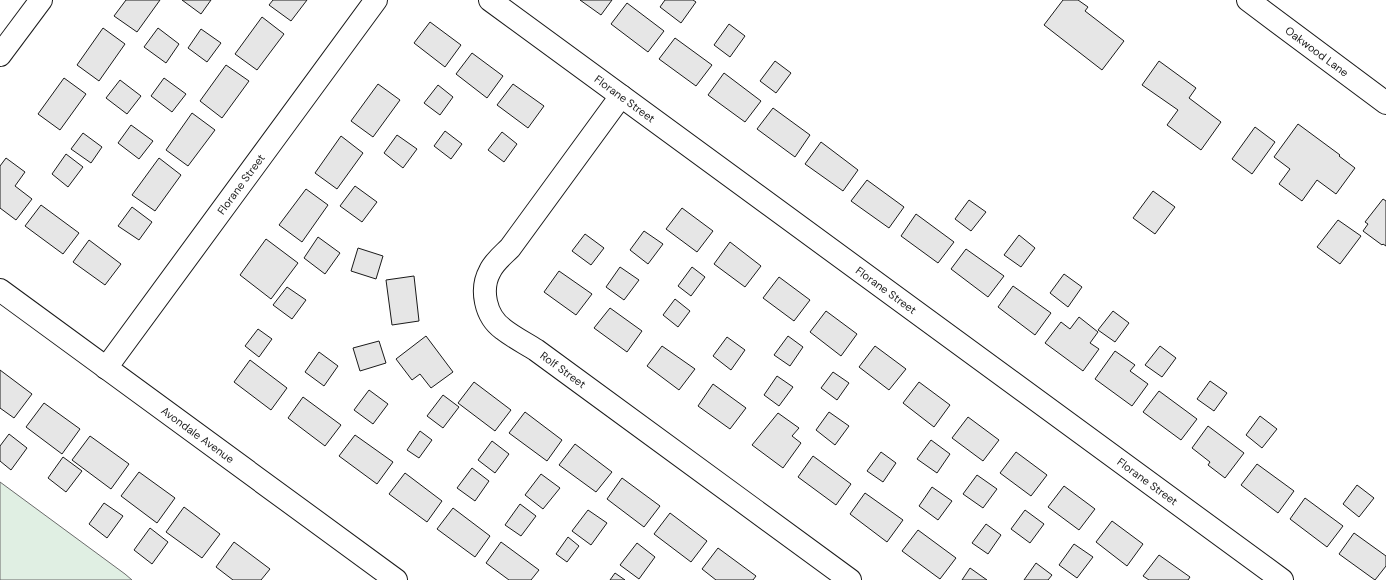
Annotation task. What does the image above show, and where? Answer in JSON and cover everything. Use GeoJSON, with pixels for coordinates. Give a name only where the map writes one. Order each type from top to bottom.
{"type":"FeatureCollection","features":[{"type":"Feature","properties":{"kind":"street"},"geometry":{"type":"LineString","coordinates":[[0,55],[41,0]]}},
{"type":"Feature","properties":{"kind":"street","name":"Florane Street"},"geometry":{"type":"LineString","coordinates":[[106,368],[376,0]]}},
{"type":"Feature","properties":{"kind":"street","name":"Florane Street"},"geometry":{"type":"LineString","coordinates":[[490,0],[1282,580]]}},
{"type":"Feature","properties":{"kind":"street","name":"Oakwood Lane"},"geometry":{"type":"LineString","coordinates":[[1248,0],[1386,103]]}},
{"type":"Feature","properties":{"kind":"street","name":"Rolf Street"},"geometry":{"type":"LineString","coordinates":[[621,96],[510,248],[490,269],[484,288],[488,308],[494,320],[502,328],[536,350],[850,580]]}},
{"type":"Feature","properties":{"kind":"street","name":"Avondale Avenue"},"geometry":{"type":"LineString","coordinates":[[0,290],[396,580]]}},
{"type":"Feature","properties":{"kind":"green space"},"geometry":{"type":"Polygon","coordinates":[[[0,482],[125,574],[132,580],[0,580],[0,482]]]}},
{"type":"Feature","properties":{"kind":"building"},"geometry":{"type":"Polygon","coordinates":[[[126,0],[160,0],[137,32],[114,16],[126,0]]]}},
{"type":"Feature","properties":{"kind":"building"},"geometry":{"type":"Polygon","coordinates":[[[182,0],[211,0],[201,14],[182,0]]]}},
{"type":"Feature","properties":{"kind":"building"},"geometry":{"type":"Polygon","coordinates":[[[273,0],[307,0],[291,21],[269,5],[273,0]]]}},
{"type":"Feature","properties":{"kind":"building"},"geometry":{"type":"Polygon","coordinates":[[[580,0],[612,0],[601,15],[580,0]]]}},
{"type":"Feature","properties":{"kind":"building"},"geometry":{"type":"Polygon","coordinates":[[[665,0],[693,0],[696,2],[681,23],[660,7],[665,0]]]}},
{"type":"Feature","properties":{"kind":"building"},"geometry":{"type":"Polygon","coordinates":[[[1063,0],[1078,0],[1088,7],[1085,11],[1124,41],[1102,70],[1044,25],[1063,0]]]}},
{"type":"Feature","properties":{"kind":"building"},"geometry":{"type":"Polygon","coordinates":[[[627,3],[664,31],[648,52],[611,24],[627,3]]]}},
{"type":"Feature","properties":{"kind":"building"},"geometry":{"type":"Polygon","coordinates":[[[262,17],[284,34],[257,70],[235,54],[262,17]]]}},
{"type":"Feature","properties":{"kind":"building"},"geometry":{"type":"Polygon","coordinates":[[[430,22],[461,45],[445,67],[414,43],[430,22]]]}},
{"type":"Feature","properties":{"kind":"building"},"geometry":{"type":"Polygon","coordinates":[[[729,24],[745,36],[730,57],[714,45],[729,24]]]}},
{"type":"Feature","properties":{"kind":"building"},"geometry":{"type":"Polygon","coordinates":[[[103,28],[125,44],[99,81],[77,65],[103,28]]]}},
{"type":"Feature","properties":{"kind":"building"},"geometry":{"type":"Polygon","coordinates":[[[158,28],[179,44],[166,63],[144,47],[158,28]]]}},
{"type":"Feature","properties":{"kind":"building"},"geometry":{"type":"Polygon","coordinates":[[[201,29],[221,43],[207,62],[188,48],[201,29]]]}},
{"type":"Feature","properties":{"kind":"building"},"geometry":{"type":"Polygon","coordinates":[[[675,38],[712,65],[696,86],[659,59],[675,38]]]}},
{"type":"Feature","properties":{"kind":"building"},"geometry":{"type":"Polygon","coordinates":[[[472,53],[503,76],[487,98],[456,74],[472,53]]]}},
{"type":"Feature","properties":{"kind":"building"},"geometry":{"type":"Polygon","coordinates":[[[775,61],[791,73],[776,93],[760,81],[775,61]]]}},
{"type":"Feature","properties":{"kind":"building"},"geometry":{"type":"Polygon","coordinates":[[[1159,61],[1196,88],[1189,98],[1221,122],[1201,150],[1167,125],[1178,110],[1142,85],[1159,61]]]}},
{"type":"Feature","properties":{"kind":"building"},"geometry":{"type":"Polygon","coordinates":[[[226,65],[249,81],[222,118],[200,101],[226,65]]]}},
{"type":"Feature","properties":{"kind":"building"},"geometry":{"type":"Polygon","coordinates":[[[724,73],[761,101],[745,122],[708,95],[724,73]]]}},
{"type":"Feature","properties":{"kind":"building"},"geometry":{"type":"Polygon","coordinates":[[[64,78],[86,94],[60,130],[38,114],[64,78]]]}},
{"type":"Feature","properties":{"kind":"building"},"geometry":{"type":"Polygon","coordinates":[[[164,78],[186,94],[172,112],[151,96],[164,78]]]}},
{"type":"Feature","properties":{"kind":"building"},"geometry":{"type":"Polygon","coordinates":[[[120,80],[141,96],[127,114],[106,98],[120,80]]]}},
{"type":"Feature","properties":{"kind":"building"},"geometry":{"type":"Polygon","coordinates":[[[378,84],[400,100],[373,137],[351,121],[378,84]]]}},
{"type":"Feature","properties":{"kind":"building"},"geometry":{"type":"Polygon","coordinates":[[[513,84],[544,106],[528,128],[497,105],[513,84]]]}},
{"type":"Feature","properties":{"kind":"building"},"geometry":{"type":"Polygon","coordinates":[[[438,85],[453,97],[440,115],[424,103],[438,85]]]}},
{"type":"Feature","properties":{"kind":"building"},"geometry":{"type":"Polygon","coordinates":[[[773,108],[810,135],[795,157],[757,129],[773,108]]]}},
{"type":"Feature","properties":{"kind":"building"},"geometry":{"type":"Polygon","coordinates":[[[192,113],[215,130],[188,166],[166,150],[192,113]]]}},
{"type":"Feature","properties":{"kind":"building"},"geometry":{"type":"Polygon","coordinates":[[[1298,124],[1355,168],[1336,194],[1317,180],[1302,201],[1279,184],[1290,169],[1274,157],[1298,124]]]}},
{"type":"Feature","properties":{"kind":"building"},"geometry":{"type":"Polygon","coordinates":[[[131,125],[153,141],[139,159],[118,143],[131,125]]]}},
{"type":"Feature","properties":{"kind":"building"},"geometry":{"type":"Polygon","coordinates":[[[1255,127],[1275,142],[1252,174],[1232,159],[1255,127]]]}},
{"type":"Feature","properties":{"kind":"building"},"geometry":{"type":"Polygon","coordinates":[[[445,131],[462,144],[451,159],[434,146],[445,131]]]}},
{"type":"Feature","properties":{"kind":"building"},"geometry":{"type":"Polygon","coordinates":[[[502,132],[517,144],[504,162],[488,150],[502,132]]]}},
{"type":"Feature","properties":{"kind":"building"},"geometry":{"type":"Polygon","coordinates":[[[83,133],[102,147],[91,163],[71,149],[83,133]]]}},
{"type":"Feature","properties":{"kind":"building"},"geometry":{"type":"Polygon","coordinates":[[[397,135],[417,149],[403,168],[384,153],[397,135]]]}},
{"type":"Feature","properties":{"kind":"building"},"geometry":{"type":"Polygon","coordinates":[[[341,136],[363,153],[337,189],[315,173],[341,136]]]}},
{"type":"Feature","properties":{"kind":"building"},"geometry":{"type":"Polygon","coordinates":[[[821,142],[858,170],[843,191],[805,164],[821,142]]]}},
{"type":"Feature","properties":{"kind":"building"},"geometry":{"type":"Polygon","coordinates":[[[66,154],[83,167],[68,187],[52,174],[66,154]]]}},
{"type":"Feature","properties":{"kind":"building"},"geometry":{"type":"Polygon","coordinates":[[[6,158],[25,172],[15,186],[32,199],[16,220],[0,208],[0,166],[6,158]]]}},
{"type":"Feature","properties":{"kind":"building"},"geometry":{"type":"Polygon","coordinates":[[[159,158],[181,175],[155,211],[132,195],[159,158]]]}},
{"type":"Feature","properties":{"kind":"building"},"geometry":{"type":"Polygon","coordinates":[[[867,180],[904,207],[889,228],[851,201],[867,180]]]}},
{"type":"Feature","properties":{"kind":"building"},"geometry":{"type":"Polygon","coordinates":[[[355,186],[377,202],[362,222],[340,206],[355,186]]]}},
{"type":"Feature","properties":{"kind":"building"},"geometry":{"type":"Polygon","coordinates":[[[306,189],[328,205],[302,242],[279,225],[306,189]]]}},
{"type":"Feature","properties":{"kind":"building"},"geometry":{"type":"Polygon","coordinates":[[[1153,191],[1175,207],[1155,234],[1133,218],[1153,191]]]}},
{"type":"Feature","properties":{"kind":"building"},"geometry":{"type":"Polygon","coordinates":[[[1383,199],[1386,201],[1386,246],[1383,244],[1382,245],[1363,231],[1368,224],[1365,222],[1383,199]]]}},
{"type":"Feature","properties":{"kind":"building"},"geometry":{"type":"Polygon","coordinates":[[[969,200],[986,212],[971,231],[955,219],[969,200]]]}},
{"type":"Feature","properties":{"kind":"building"},"geometry":{"type":"Polygon","coordinates":[[[41,205],[79,233],[63,254],[25,226],[41,205]]]}},
{"type":"Feature","properties":{"kind":"building"},"geometry":{"type":"Polygon","coordinates":[[[132,207],[152,222],[139,240],[118,226],[132,207]]]}},
{"type":"Feature","properties":{"kind":"building"},"geometry":{"type":"Polygon","coordinates":[[[682,208],[713,231],[697,252],[666,229],[682,208]]]}},
{"type":"Feature","properties":{"kind":"building"},"geometry":{"type":"Polygon","coordinates":[[[916,214],[954,242],[938,263],[901,236],[916,214]]]}},
{"type":"Feature","properties":{"kind":"building"},"geometry":{"type":"Polygon","coordinates":[[[1338,220],[1361,236],[1340,264],[1317,247],[1338,220]]]}},
{"type":"Feature","properties":{"kind":"building"},"geometry":{"type":"Polygon","coordinates":[[[644,231],[663,244],[648,264],[630,250],[644,231]]]}},
{"type":"Feature","properties":{"kind":"building"},"geometry":{"type":"Polygon","coordinates":[[[585,234],[604,248],[591,265],[572,251],[585,234]]]}},
{"type":"Feature","properties":{"kind":"building"},"geometry":{"type":"Polygon","coordinates":[[[1019,235],[1035,248],[1021,267],[1004,255],[1019,235]]]}},
{"type":"Feature","properties":{"kind":"building"},"geometry":{"type":"Polygon","coordinates":[[[318,237],[340,253],[325,274],[304,258],[318,237]]]}},
{"type":"Feature","properties":{"kind":"building"},"geometry":{"type":"Polygon","coordinates":[[[266,239],[298,263],[271,299],[240,275],[266,239]]]}},
{"type":"Feature","properties":{"kind":"building"},"geometry":{"type":"Polygon","coordinates":[[[89,240],[121,264],[105,285],[73,262],[89,240]]]}},
{"type":"Feature","properties":{"kind":"building"},"geometry":{"type":"Polygon","coordinates":[[[730,242],[761,266],[745,287],[714,264],[730,242]]]}},
{"type":"Feature","properties":{"kind":"building"},"geometry":{"type":"Polygon","coordinates":[[[358,248],[383,256],[376,279],[351,271],[358,248]]]}},
{"type":"Feature","properties":{"kind":"building"},"geometry":{"type":"Polygon","coordinates":[[[966,249],[1004,276],[988,297],[951,269],[966,249]]]}},
{"type":"Feature","properties":{"kind":"building"},"geometry":{"type":"Polygon","coordinates":[[[620,267],[639,280],[624,300],[606,287],[620,267]]]}},
{"type":"Feature","properties":{"kind":"building"},"geometry":{"type":"Polygon","coordinates":[[[692,267],[705,277],[691,296],[678,286],[692,267]]]}},
{"type":"Feature","properties":{"kind":"building"},"geometry":{"type":"Polygon","coordinates":[[[559,271],[592,294],[576,315],[544,292],[559,271]]]}},
{"type":"Feature","properties":{"kind":"building"},"geometry":{"type":"Polygon","coordinates":[[[1064,274],[1082,287],[1068,307],[1050,293],[1064,274]]]}},
{"type":"Feature","properties":{"kind":"building"},"geometry":{"type":"Polygon","coordinates":[[[414,276],[419,321],[392,325],[386,280],[414,276]]]}},
{"type":"Feature","properties":{"kind":"building"},"geometry":{"type":"Polygon","coordinates":[[[779,277],[810,300],[794,321],[763,298],[779,277]]]}},
{"type":"Feature","properties":{"kind":"building"},"geometry":{"type":"Polygon","coordinates":[[[1013,286],[1051,313],[1035,335],[998,307],[1013,286]]]}},
{"type":"Feature","properties":{"kind":"building"},"geometry":{"type":"Polygon","coordinates":[[[287,287],[306,300],[292,319],[273,305],[287,287]]]}},
{"type":"Feature","properties":{"kind":"building"},"geometry":{"type":"Polygon","coordinates":[[[675,299],[690,311],[678,327],[663,315],[675,299]]]}},
{"type":"Feature","properties":{"kind":"building"},"geometry":{"type":"Polygon","coordinates":[[[610,308],[642,331],[627,352],[594,328],[610,308]]]}},
{"type":"Feature","properties":{"kind":"building"},"geometry":{"type":"Polygon","coordinates":[[[826,311],[857,334],[841,356],[810,332],[826,311]]]}},
{"type":"Feature","properties":{"kind":"building"},"geometry":{"type":"Polygon","coordinates":[[[1113,311],[1129,323],[1115,342],[1098,330],[1113,311]]]}},
{"type":"Feature","properties":{"kind":"building"},"geometry":{"type":"Polygon","coordinates":[[[1079,317],[1098,332],[1090,343],[1099,349],[1083,371],[1045,343],[1061,322],[1070,329],[1079,317]]]}},
{"type":"Feature","properties":{"kind":"building"},"geometry":{"type":"Polygon","coordinates":[[[258,329],[272,339],[259,357],[245,346],[258,329]]]}},
{"type":"Feature","properties":{"kind":"building"},"geometry":{"type":"Polygon","coordinates":[[[426,336],[453,372],[431,388],[420,374],[412,380],[396,359],[426,336]]]}},
{"type":"Feature","properties":{"kind":"building"},"geometry":{"type":"Polygon","coordinates":[[[788,336],[803,347],[790,366],[774,355],[788,336]]]}},
{"type":"Feature","properties":{"kind":"building"},"geometry":{"type":"Polygon","coordinates":[[[727,337],[745,350],[731,370],[713,356],[727,337]]]}},
{"type":"Feature","properties":{"kind":"building"},"geometry":{"type":"Polygon","coordinates":[[[379,341],[386,363],[360,371],[353,348],[379,341]]]}},
{"type":"Feature","properties":{"kind":"building"},"geometry":{"type":"Polygon","coordinates":[[[662,346],[695,369],[679,390],[647,366],[662,346]]]}},
{"type":"Feature","properties":{"kind":"building"},"geometry":{"type":"Polygon","coordinates":[[[875,346],[906,369],[889,390],[859,367],[875,346]]]}},
{"type":"Feature","properties":{"kind":"building"},"geometry":{"type":"Polygon","coordinates":[[[1160,346],[1176,358],[1162,377],[1145,365],[1160,346]]]}},
{"type":"Feature","properties":{"kind":"building"},"geometry":{"type":"Polygon","coordinates":[[[1115,351],[1135,365],[1130,371],[1148,384],[1132,406],[1095,379],[1115,351]]]}},
{"type":"Feature","properties":{"kind":"building"},"geometry":{"type":"Polygon","coordinates":[[[319,352],[338,366],[324,386],[305,372],[319,352]]]}},
{"type":"Feature","properties":{"kind":"building"},"geometry":{"type":"Polygon","coordinates":[[[250,360],[287,388],[271,410],[234,382],[250,360]]]}},
{"type":"Feature","properties":{"kind":"building"},"geometry":{"type":"Polygon","coordinates":[[[0,370],[32,394],[14,418],[0,408],[0,370]]]}},
{"type":"Feature","properties":{"kind":"building"},"geometry":{"type":"Polygon","coordinates":[[[833,372],[849,383],[837,400],[821,388],[833,372]]]}},
{"type":"Feature","properties":{"kind":"building"},"geometry":{"type":"Polygon","coordinates":[[[777,376],[793,387],[779,406],[764,395],[777,376]]]}},
{"type":"Feature","properties":{"kind":"building"},"geometry":{"type":"Polygon","coordinates":[[[1210,381],[1227,393],[1214,411],[1197,399],[1210,381]]]}},
{"type":"Feature","properties":{"kind":"building"},"geometry":{"type":"Polygon","coordinates":[[[474,382],[511,410],[495,431],[458,403],[474,382]]]}},
{"type":"Feature","properties":{"kind":"building"},"geometry":{"type":"Polygon","coordinates":[[[919,382],[950,405],[934,427],[903,403],[919,382]]]}},
{"type":"Feature","properties":{"kind":"building"},"geometry":{"type":"Polygon","coordinates":[[[713,384],[746,408],[730,429],[698,406],[713,384]]]}},
{"type":"Feature","properties":{"kind":"building"},"geometry":{"type":"Polygon","coordinates":[[[369,390],[388,404],[373,424],[354,410],[369,390]]]}},
{"type":"Feature","properties":{"kind":"building"},"geometry":{"type":"Polygon","coordinates":[[[1159,391],[1197,419],[1181,440],[1143,412],[1159,391]]]}},
{"type":"Feature","properties":{"kind":"building"},"geometry":{"type":"Polygon","coordinates":[[[443,395],[459,407],[443,428],[427,416],[443,395]]]}},
{"type":"Feature","properties":{"kind":"building"},"geometry":{"type":"Polygon","coordinates":[[[303,397],[341,425],[325,446],[288,418],[303,397]]]}},
{"type":"Feature","properties":{"kind":"building"},"geometry":{"type":"Polygon","coordinates":[[[44,403],[80,429],[62,454],[26,427],[44,403]]]}},
{"type":"Feature","properties":{"kind":"building"},"geometry":{"type":"Polygon","coordinates":[[[525,412],[562,440],[547,461],[509,433],[525,412]]]}},
{"type":"Feature","properties":{"kind":"building"},"geometry":{"type":"Polygon","coordinates":[[[829,412],[849,426],[835,445],[816,430],[829,412]]]}},
{"type":"Feature","properties":{"kind":"building"},"geometry":{"type":"Polygon","coordinates":[[[778,413],[799,428],[792,436],[801,443],[783,468],[752,445],[778,413]]]}},
{"type":"Feature","properties":{"kind":"building"},"geometry":{"type":"Polygon","coordinates":[[[1260,416],[1277,429],[1262,448],[1246,435],[1260,416]]]}},
{"type":"Feature","properties":{"kind":"building"},"geometry":{"type":"Polygon","coordinates":[[[968,417],[999,440],[983,461],[952,438],[968,417]]]}},
{"type":"Feature","properties":{"kind":"building"},"geometry":{"type":"Polygon","coordinates":[[[1208,426],[1244,453],[1225,478],[1208,465],[1210,462],[1192,448],[1208,426]]]}},
{"type":"Feature","properties":{"kind":"building"},"geometry":{"type":"Polygon","coordinates":[[[420,431],[432,440],[419,458],[407,450],[420,431]]]}},
{"type":"Feature","properties":{"kind":"building"},"geometry":{"type":"Polygon","coordinates":[[[9,434],[27,448],[11,470],[0,461],[0,446],[9,434]]]}},
{"type":"Feature","properties":{"kind":"building"},"geometry":{"type":"Polygon","coordinates":[[[355,435],[393,462],[377,484],[339,456],[355,435]]]}},
{"type":"Feature","properties":{"kind":"building"},"geometry":{"type":"Polygon","coordinates":[[[90,436],[129,464],[111,489],[72,460],[90,436]]]}},
{"type":"Feature","properties":{"kind":"building"},"geometry":{"type":"Polygon","coordinates":[[[931,440],[950,454],[937,473],[917,459],[931,440]]]}},
{"type":"Feature","properties":{"kind":"building"},"geometry":{"type":"Polygon","coordinates":[[[492,441],[509,454],[495,473],[478,460],[492,441]]]}},
{"type":"Feature","properties":{"kind":"building"},"geometry":{"type":"Polygon","coordinates":[[[575,444],[612,472],[596,492],[559,465],[575,444]]]}},
{"type":"Feature","properties":{"kind":"building"},"geometry":{"type":"Polygon","coordinates":[[[881,452],[896,463],[883,482],[867,471],[881,452]]]}},
{"type":"Feature","properties":{"kind":"building"},"geometry":{"type":"Polygon","coordinates":[[[1016,452],[1047,475],[1031,496],[1000,473],[1016,452]]]}},
{"type":"Feature","properties":{"kind":"building"},"geometry":{"type":"Polygon","coordinates":[[[813,456],[851,484],[836,505],[798,477],[813,456]]]}},
{"type":"Feature","properties":{"kind":"building"},"geometry":{"type":"Polygon","coordinates":[[[63,457],[82,471],[66,492],[48,478],[63,457]]]}},
{"type":"Feature","properties":{"kind":"building"},"geometry":{"type":"Polygon","coordinates":[[[1257,464],[1294,491],[1278,513],[1241,485],[1257,464]]]}},
{"type":"Feature","properties":{"kind":"building"},"geometry":{"type":"Polygon","coordinates":[[[472,468],[489,481],[475,501],[457,488],[472,468]]]}},
{"type":"Feature","properties":{"kind":"building"},"geometry":{"type":"Polygon","coordinates":[[[139,472],[175,498],[157,523],[121,496],[139,472]]]}},
{"type":"Feature","properties":{"kind":"building"},"geometry":{"type":"Polygon","coordinates":[[[405,473],[442,501],[427,522],[389,494],[405,473]]]}},
{"type":"Feature","properties":{"kind":"building"},"geometry":{"type":"Polygon","coordinates":[[[541,474],[560,488],[543,509],[525,495],[541,474]]]}},
{"type":"Feature","properties":{"kind":"building"},"geometry":{"type":"Polygon","coordinates":[[[977,475],[997,489],[983,508],[963,494],[977,475]]]}},
{"type":"Feature","properties":{"kind":"building"},"geometry":{"type":"Polygon","coordinates":[[[622,478],[660,506],[644,527],[607,499],[622,478]]]}},
{"type":"Feature","properties":{"kind":"building"},"geometry":{"type":"Polygon","coordinates":[[[1357,485],[1374,498],[1359,517],[1343,504],[1357,485]]]}},
{"type":"Feature","properties":{"kind":"building"},"geometry":{"type":"Polygon","coordinates":[[[1064,486],[1095,509],[1079,530],[1048,507],[1064,486]]]}},
{"type":"Feature","properties":{"kind":"building"},"geometry":{"type":"Polygon","coordinates":[[[932,487],[952,501],[938,520],[919,506],[932,487]]]}},
{"type":"Feature","properties":{"kind":"building"},"geometry":{"type":"Polygon","coordinates":[[[865,493],[903,520],[887,542],[850,514],[865,493]]]}},
{"type":"Feature","properties":{"kind":"building"},"geometry":{"type":"Polygon","coordinates":[[[1305,498],[1343,526],[1327,547],[1290,519],[1305,498]]]}},
{"type":"Feature","properties":{"kind":"building"},"geometry":{"type":"Polygon","coordinates":[[[104,503],[123,516],[107,538],[89,524],[104,503]]]}},
{"type":"Feature","properties":{"kind":"building"},"geometry":{"type":"Polygon","coordinates":[[[520,504],[536,516],[521,536],[505,525],[520,504]]]}},
{"type":"Feature","properties":{"kind":"building"},"geometry":{"type":"Polygon","coordinates":[[[184,507],[220,534],[202,558],[166,532],[184,507]]]}},
{"type":"Feature","properties":{"kind":"building"},"geometry":{"type":"Polygon","coordinates":[[[453,508],[490,536],[475,557],[437,529],[453,508]]]}},
{"type":"Feature","properties":{"kind":"building"},"geometry":{"type":"Polygon","coordinates":[[[588,510],[607,523],[591,545],[572,531],[588,510]]]}},
{"type":"Feature","properties":{"kind":"building"},"geometry":{"type":"Polygon","coordinates":[[[1025,510],[1044,524],[1030,543],[1011,529],[1025,510]]]}},
{"type":"Feature","properties":{"kind":"building"},"geometry":{"type":"Polygon","coordinates":[[[670,513],[707,541],[691,562],[654,534],[670,513]]]}},
{"type":"Feature","properties":{"kind":"building"},"geometry":{"type":"Polygon","coordinates":[[[1112,521],[1143,544],[1127,566],[1096,542],[1112,521]]]}},
{"type":"Feature","properties":{"kind":"building"},"geometry":{"type":"Polygon","coordinates":[[[986,524],[1001,535],[988,554],[972,543],[986,524]]]}},
{"type":"Feature","properties":{"kind":"building"},"geometry":{"type":"Polygon","coordinates":[[[150,528],[168,542],[152,564],[134,550],[150,528]]]}},
{"type":"Feature","properties":{"kind":"building"},"geometry":{"type":"Polygon","coordinates":[[[918,530],[956,558],[940,579],[902,551],[918,530]]]}},
{"type":"Feature","properties":{"kind":"building"},"geometry":{"type":"Polygon","coordinates":[[[1354,533],[1386,556],[1386,566],[1375,580],[1339,554],[1354,533]]]}},
{"type":"Feature","properties":{"kind":"building"},"geometry":{"type":"Polygon","coordinates":[[[568,537],[579,546],[567,562],[556,554],[568,537]]]}},
{"type":"Feature","properties":{"kind":"building"},"geometry":{"type":"Polygon","coordinates":[[[234,542],[270,569],[261,580],[233,580],[216,567],[234,542]]]}},
{"type":"Feature","properties":{"kind":"building"},"geometry":{"type":"Polygon","coordinates":[[[501,542],[539,570],[531,580],[509,580],[486,563],[501,542]]]}},
{"type":"Feature","properties":{"kind":"building"},"geometry":{"type":"Polygon","coordinates":[[[637,543],[655,557],[639,579],[620,565],[637,543]]]}},
{"type":"Feature","properties":{"kind":"building"},"geometry":{"type":"Polygon","coordinates":[[[1074,544],[1093,557],[1077,578],[1059,565],[1074,544]]]}},
{"type":"Feature","properties":{"kind":"building"},"geometry":{"type":"Polygon","coordinates":[[[718,548],[756,576],[753,580],[716,580],[702,569],[718,548]]]}},
{"type":"Feature","properties":{"kind":"building"},"geometry":{"type":"Polygon","coordinates":[[[1159,555],[1190,577],[1188,580],[1149,580],[1143,576],[1159,555]]]}},
{"type":"Feature","properties":{"kind":"building"},"geometry":{"type":"Polygon","coordinates":[[[1036,563],[1052,575],[1048,580],[1024,580],[1036,563]]]}},
{"type":"Feature","properties":{"kind":"building"},"geometry":{"type":"Polygon","coordinates":[[[970,568],[987,580],[962,580],[970,568]]]}},
{"type":"Feature","properties":{"kind":"building"},"geometry":{"type":"Polygon","coordinates":[[[615,573],[625,580],[610,580],[615,573]]]}}]}
